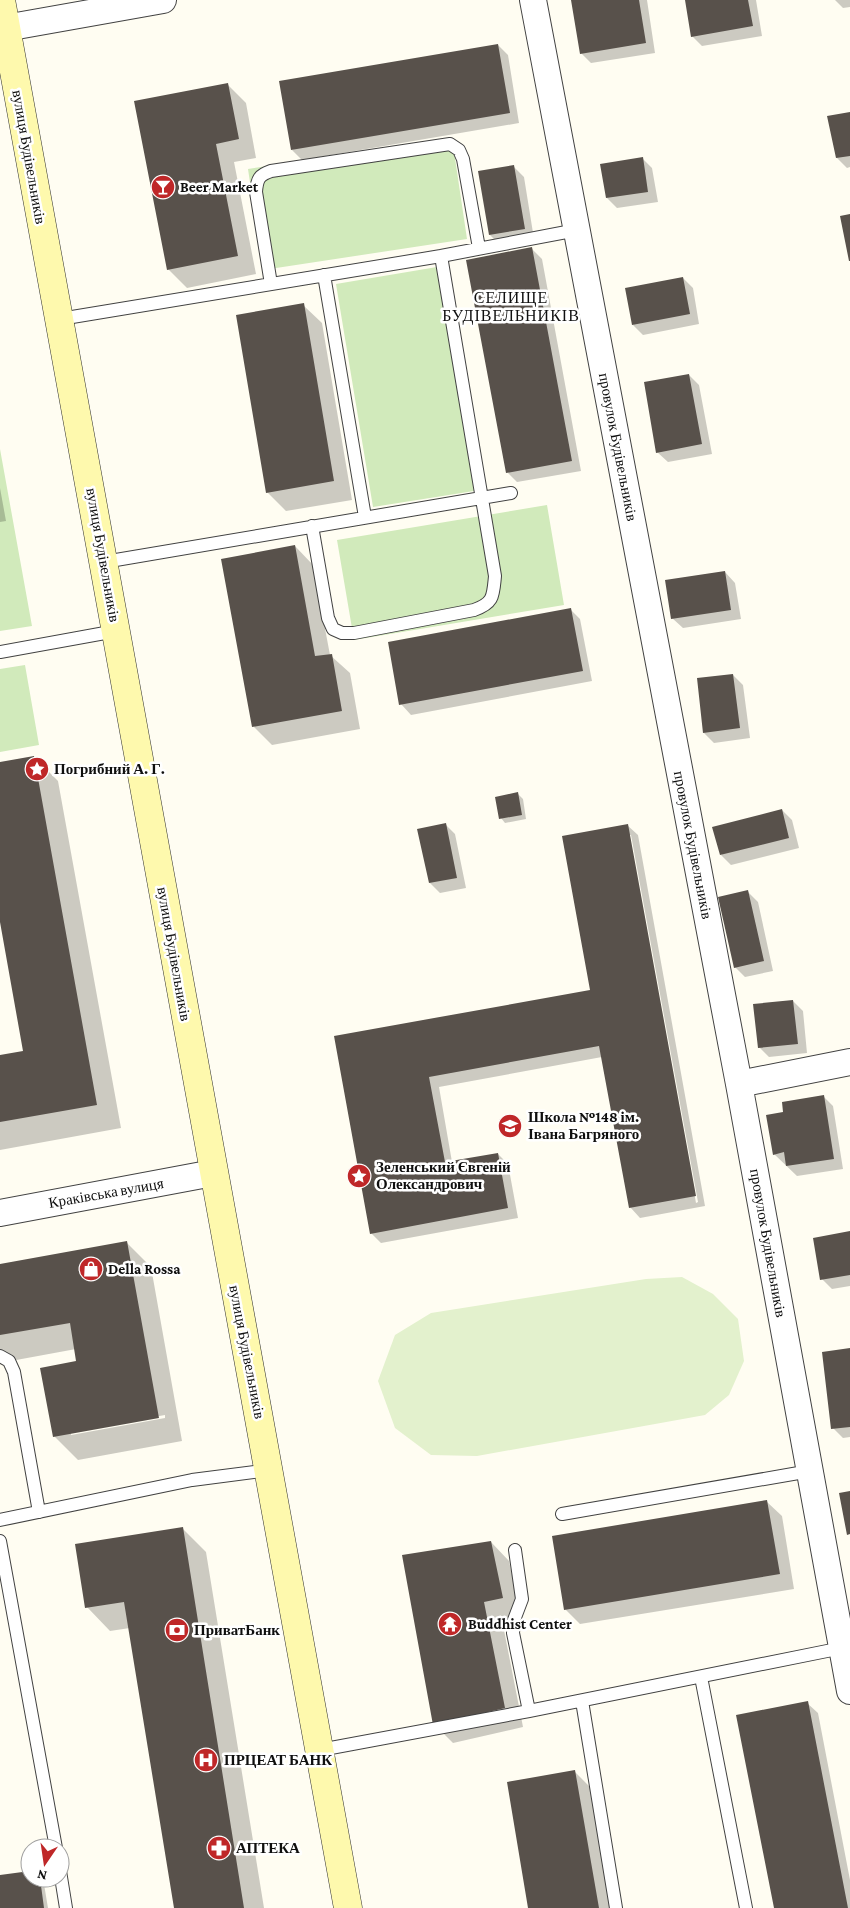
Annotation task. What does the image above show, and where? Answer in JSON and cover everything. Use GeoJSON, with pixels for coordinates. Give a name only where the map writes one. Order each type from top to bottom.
{"type":"FeatureCollection","features":[{"type":"Feature","properties":{"kind":"main road","name":"вулиця Будівельників"},"geometry":{"type":"LineString","coordinates":[[1,0],[3,28],[60,319],[213,1173],[348,1908]]}},
{"type":"Feature","properties":{"kind":"street"},"geometry":{"type":"LineString","coordinates":[[3,28],[162,0]]}},
{"type":"Feature","properties":{"kind":"street","name":"провулок Будівельників"},"geometry":{"type":"LineString","coordinates":[[533,0],[739,1084],[850,1691]]}},
{"type":"Feature","properties":{"kind":"street"},"geometry":{"type":"LineString","coordinates":[[739,1084],[850,1062]]}},
{"type":"Feature","properties":{"kind":"street","name":"Краківська вулиця"},"geometry":{"type":"LineString","coordinates":[[0,1213],[213,1173]]}},
{"type":"Feature","properties":{"kind":"lane"},"geometry":{"type":"LineString","coordinates":[[271,284],[256,192],[257,181],[261,174],[271,171],[450,144],[459,150],[463,158],[479,248]]}},
{"type":"Feature","properties":{"kind":"lane"},"geometry":{"type":"LineString","coordinates":[[60,319],[441,256],[577,230]]}},
{"type":"Feature","properties":{"kind":"lane"},"geometry":{"type":"LineString","coordinates":[[312,526],[328,618],[333,628],[342,633],[354,633],[474,610],[487,605],[493,594],[495,576],[441,256]]}},
{"type":"Feature","properties":{"kind":"lane"},"geometry":{"type":"LineString","coordinates":[[324,275],[365,517]]}},
{"type":"Feature","properties":{"kind":"lane"},"geometry":{"type":"LineString","coordinates":[[104,562],[511,493]]}},
{"type":"Feature","properties":{"kind":"lane"},"geometry":{"type":"LineString","coordinates":[[0,652],[116,631]]}},
{"type":"Feature","properties":{"kind":"lane"},"geometry":{"type":"LineString","coordinates":[[0,1356],[9,1360],[14,1372],[39,1512]]}},
{"type":"Feature","properties":{"kind":"lane"},"geometry":{"type":"LineString","coordinates":[[0,1520],[192,1480],[269,1470]]}},
{"type":"Feature","properties":{"kind":"lane"},"geometry":{"type":"LineString","coordinates":[[562,1514],[810,1471]]}},
{"type":"Feature","properties":{"kind":"lane"},"geometry":{"type":"LineString","coordinates":[[0,1541],[54,1838]]}},
{"type":"Feature","properties":{"kind":"lane"},"geometry":{"type":"LineString","coordinates":[[515,1550],[522,1599],[512,1627],[528,1711]]}},
{"type":"Feature","properties":{"kind":"lane"},"geometry":{"type":"LineString","coordinates":[[320,1750],[582,1701],[842,1648]]}},
{"type":"Feature","properties":{"kind":"lane"},"geometry":{"type":"LineString","coordinates":[[700,1676],[746,1908]]}},
{"type":"Feature","properties":{"kind":"lane"},"geometry":{"type":"LineString","coordinates":[[582,1701],[616,1908]]}},
{"type":"Feature","properties":{"kind":"lane"},"geometry":{"type":"LineString","coordinates":[[63,1888],[66,1908]]}},
{"type":"Feature","properties":{"kind":"green space"},"geometry":{"type":"Polygon","coordinates":[[[452,138],[467,239],[263,270],[248,169],[452,138]]]}},
{"type":"Feature","properties":{"kind":"green space"},"geometry":{"type":"Polygon","coordinates":[[[437,267],[474,491],[373,507],[336,284],[437,267]]]}},
{"type":"Feature","properties":{"kind":"green space"},"geometry":{"type":"Polygon","coordinates":[[[0,449],[32,626],[0,631],[0,449]]]}},
{"type":"Feature","properties":{"kind":"green space"},"geometry":{"type":"Polygon","coordinates":[[[547,505],[564,605],[354,640],[337,540],[547,505]]]}},
{"type":"Feature","properties":{"kind":"green space"},"geometry":{"type":"Polygon","coordinates":[[[25,665],[39,745],[0,752],[0,669],[25,665]]]}},
{"type":"Feature","properties":{"kind":"green space"},"geometry":{"type":"Polygon","coordinates":[[[682,1277],[713,1294],[738,1319],[744,1361],[729,1395],[705,1415],[477,1456],[431,1455],[395,1428],[378,1381],[395,1335],[431,1313],[646,1279],[682,1277]]]}},
{"type":"Feature","properties":{"kind":"building"},"geometry":{"type":"Polygon","coordinates":[[[571,0],[639,0],[646,43],[580,54],[571,0]]]}},
{"type":"Feature","properties":{"kind":"building"},"geometry":{"type":"Polygon","coordinates":[[[685,0],[748,0],[753,26],[691,37],[685,0]]]}},
{"type":"Feature","properties":{"kind":"building"},"geometry":{"type":"Polygon","coordinates":[[[498,44],[510,113],[291,150],[279,81],[498,44]]]}},
{"type":"Feature","properties":{"kind":"building"},"geometry":{"type":"Polygon","coordinates":[[[228,83],[239,139],[216,144],[238,256],[167,270],[134,101],[228,83]]]}},
{"type":"Feature","properties":{"kind":"building"},"geometry":{"type":"Polygon","coordinates":[[[850,112],[850,156],[836,158],[827,116],[850,112]]]}},
{"type":"Feature","properties":{"kind":"building"},"geometry":{"type":"Polygon","coordinates":[[[643,157],[648,192],[606,198],[600,164],[643,157]]]}},
{"type":"Feature","properties":{"kind":"building"},"geometry":{"type":"Polygon","coordinates":[[[514,165],[525,229],[489,235],[478,171],[514,165]]]}},
{"type":"Feature","properties":{"kind":"building"},"geometry":{"type":"Polygon","coordinates":[[[850,214],[850,261],[849,261],[840,216],[850,214]]]}},
{"type":"Feature","properties":{"kind":"building"},"geometry":{"type":"Polygon","coordinates":[[[532,247],[572,461],[506,473],[466,260],[532,247]]]}},
{"type":"Feature","properties":{"kind":"building"},"geometry":{"type":"Polygon","coordinates":[[[683,277],[690,314],[632,325],[625,288],[683,277]]]}},
{"type":"Feature","properties":{"kind":"building"},"geometry":{"type":"Polygon","coordinates":[[[304,303],[334,481],[266,493],[236,315],[304,303]]]}},
{"type":"Feature","properties":{"kind":"building"},"geometry":{"type":"Polygon","coordinates":[[[689,374],[702,444],[656,453],[644,382],[689,374]]]}},
{"type":"Feature","properties":{"kind":"building"},"geometry":{"type":"Polygon","coordinates":[[[295,545],[315,656],[332,654],[342,711],[252,727],[221,559],[295,545]]]}},
{"type":"Feature","properties":{"kind":"building"},"geometry":{"type":"Polygon","coordinates":[[[725,571],[731,610],[671,619],[665,580],[725,571]]]}},
{"type":"Feature","properties":{"kind":"building"},"geometry":{"type":"Polygon","coordinates":[[[571,608],[583,671],[399,705],[388,642],[571,608]]]}},
{"type":"Feature","properties":{"kind":"building"},"geometry":{"type":"Polygon","coordinates":[[[733,674],[740,728],[703,733],[697,678],[733,674]]]}},
{"type":"Feature","properties":{"kind":"building"},"geometry":{"type":"Polygon","coordinates":[[[34,756],[97,1105],[0,1122],[0,1055],[23,1051],[0,922],[0,762],[34,756]]]}},
{"type":"Feature","properties":{"kind":"building"},"geometry":{"type":"Polygon","coordinates":[[[518,792],[522,815],[499,819],[495,797],[518,792]]]}},
{"type":"Feature","properties":{"kind":"building"},"geometry":{"type":"Polygon","coordinates":[[[782,809],[789,838],[720,855],[712,827],[782,809]]]}},
{"type":"Feature","properties":{"kind":"building"},"geometry":{"type":"Polygon","coordinates":[[[446,823],[457,878],[429,883],[417,829],[446,823]]]}},
{"type":"Feature","properties":{"kind":"building"},"geometry":{"type":"Polygon","coordinates":[[[628,824],[696,1196],[629,1208],[599,1046],[429,1077],[445,1162],[498,1153],[508,1208],[370,1234],[334,1036],[590,990],[562,836],[628,824]]]}},
{"type":"Feature","properties":{"kind":"building"},"geometry":{"type":"Polygon","coordinates":[[[748,890],[764,961],[734,968],[718,897],[748,890]]]}},
{"type":"Feature","properties":{"kind":"building"},"geometry":{"type":"Polygon","coordinates":[[[793,1000],[798,1044],[758,1048],[753,1004],[793,1000]]]}},
{"type":"Feature","properties":{"kind":"building"},"geometry":{"type":"Polygon","coordinates":[[[824,1095],[834,1159],[786,1166],[784,1152],[773,1155],[766,1115],[783,1112],[782,1102],[824,1095]]]}},
{"type":"Feature","properties":{"kind":"building"},"geometry":{"type":"Polygon","coordinates":[[[850,1231],[850,1275],[820,1280],[813,1238],[850,1231]]]}},
{"type":"Feature","properties":{"kind":"building"},"geometry":{"type":"Polygon","coordinates":[[[127,1241],[159,1418],[53,1437],[40,1368],[76,1361],[70,1323],[0,1335],[0,1264],[127,1241]]]}},
{"type":"Feature","properties":{"kind":"building"},"geometry":{"type":"Polygon","coordinates":[[[850,1348],[850,1427],[831,1429],[822,1352],[850,1348]]]}},
{"type":"Feature","properties":{"kind":"building"},"geometry":{"type":"Polygon","coordinates":[[[850,1491],[850,1534],[847,1535],[839,1493],[850,1491]]]}},
{"type":"Feature","properties":{"kind":"building"},"geometry":{"type":"Polygon","coordinates":[[[767,1500],[780,1574],[564,1610],[552,1536],[767,1500]]]}},
{"type":"Feature","properties":{"kind":"building"},"geometry":{"type":"Polygon","coordinates":[[[183,1527],[244,1908],[174,1908],[124,1602],[85,1608],[75,1544],[183,1527]]]}},
{"type":"Feature","properties":{"kind":"building"},"geometry":{"type":"Polygon","coordinates":[[[491,1541],[503,1598],[484,1602],[505,1708],[433,1725],[402,1555],[491,1541]]]}},
{"type":"Feature","properties":{"kind":"building"},"geometry":{"type":"Polygon","coordinates":[[[808,1701],[848,1908],[774,1908],[736,1715],[808,1701]]]}},
{"type":"Feature","properties":{"kind":"building"},"geometry":{"type":"Polygon","coordinates":[[[575,1770],[599,1908],[528,1908],[507,1782],[575,1770]]]}},
{"type":"Feature","properties":{"kind":"building"},"geometry":{"type":"Polygon","coordinates":[[[20,1872],[20,1888],[41,1888],[44,1908],[0,1908],[0,1875],[20,1872]]]}},
{"type":"Feature","properties":{"kind":"place","name":"Beer Market"},"geometry":{"type":"Point","coordinates":[163,187]}},
{"type":"Feature","properties":{"kind":"place","name":"Погрибний А. Г."},"geometry":{"type":"Point","coordinates":[37,769]}},
{"type":"Feature","properties":{"kind":"place","name":"Школа №148 ім. Івана Багряного"},"geometry":{"type":"Point","coordinates":[510,1126]}},
{"type":"Feature","properties":{"kind":"place","name":"Зеленський Євгеній Олександрович"},"geometry":{"type":"Point","coordinates":[359,1176]}},
{"type":"Feature","properties":{"kind":"place","name":"Della Rossa"},"geometry":{"type":"Point","coordinates":[91,1269]}},
{"type":"Feature","properties":{"kind":"place","name":"Buddhist Center"},"geometry":{"type":"Point","coordinates":[450,1624]}},
{"type":"Feature","properties":{"kind":"place","name":"ПриватБанк"},"geometry":{"type":"Point","coordinates":[177,1630]}},
{"type":"Feature","properties":{"kind":"place","name":"ПРЦЕАТ БАНК"},"geometry":{"type":"Point","coordinates":[206,1760]}},
{"type":"Feature","properties":{"kind":"place","name":"АПТЕКА"},"geometry":{"type":"Point","coordinates":[219,1848]}},
{"type":"Feature","properties":{"kind":"district","name":"СЕЛИЩЕ БУДІВЕЛЬНИКІВ"},"geometry":{"type":"Point","coordinates":[511,306]}}]}
